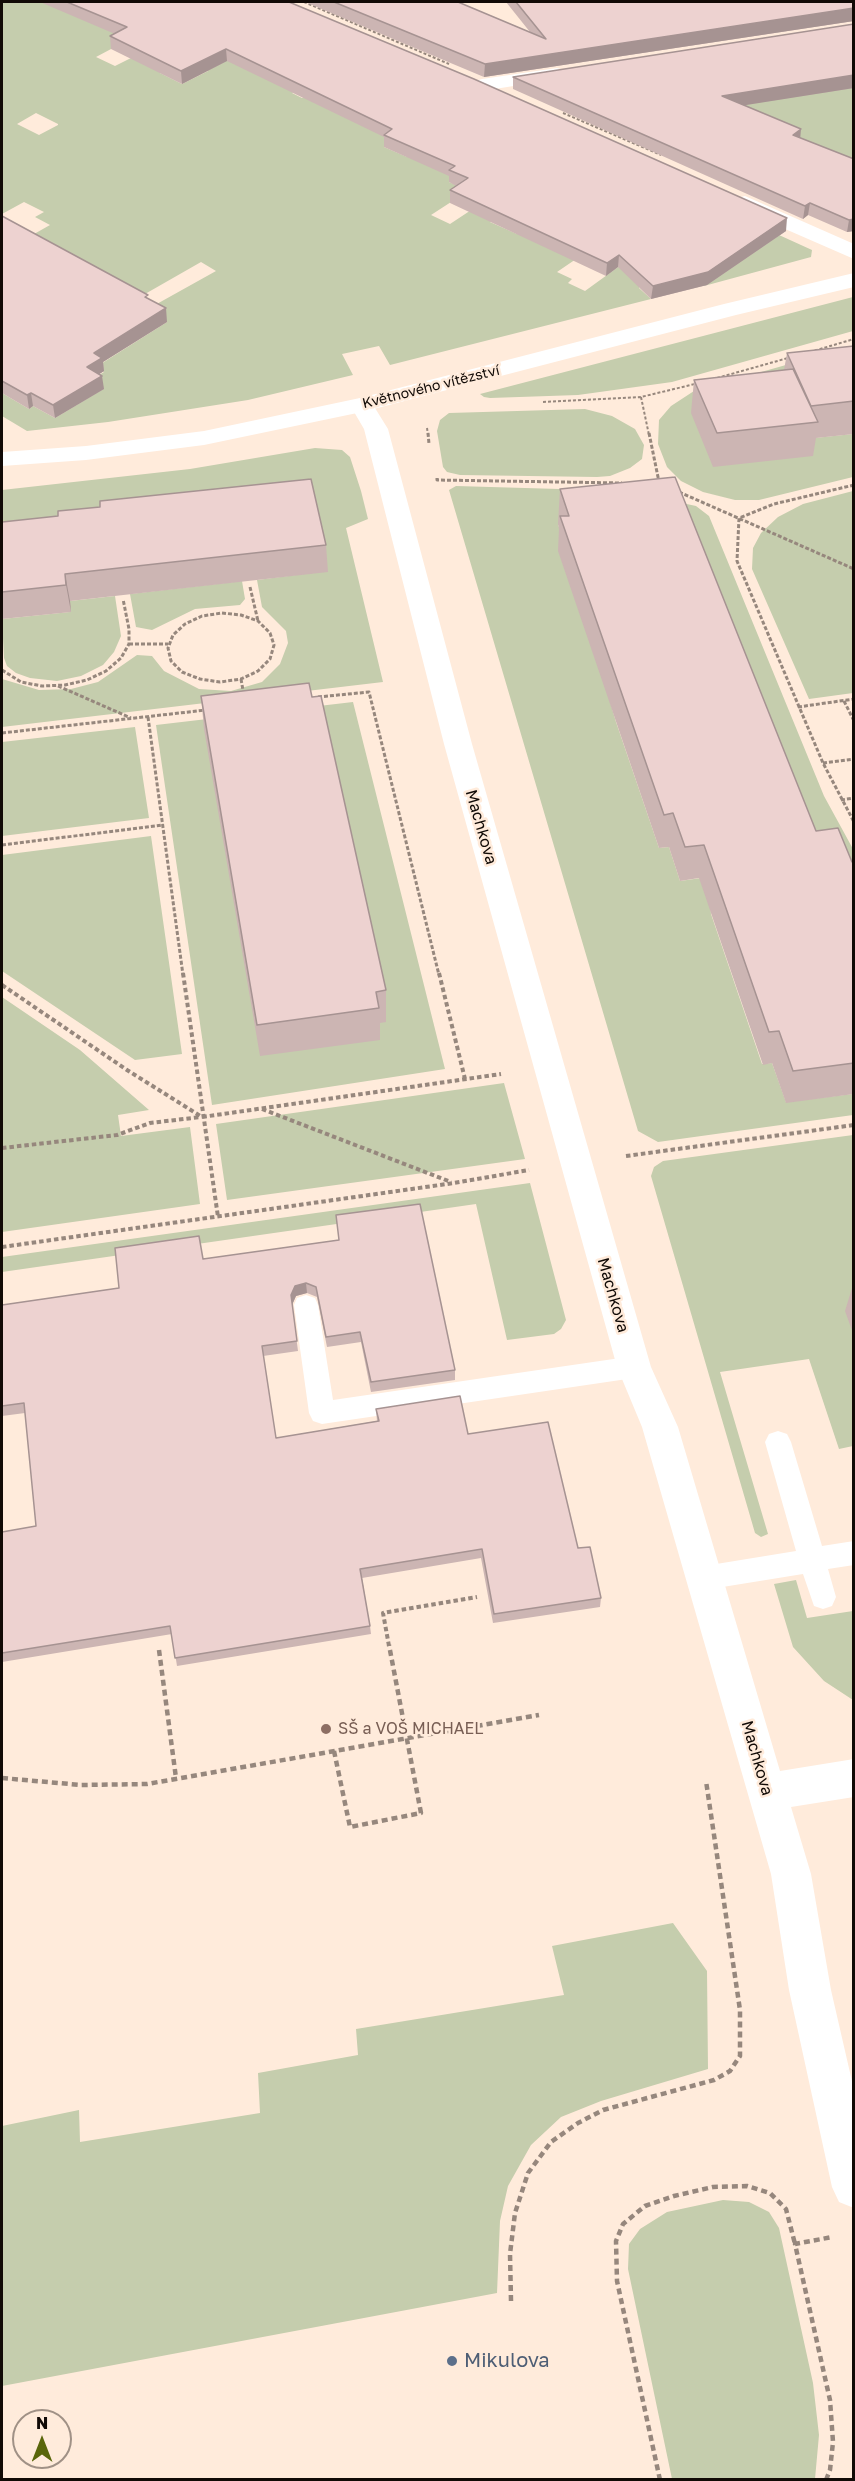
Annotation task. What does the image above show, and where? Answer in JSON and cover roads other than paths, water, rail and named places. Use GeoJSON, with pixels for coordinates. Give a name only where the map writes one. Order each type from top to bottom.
{"type":"FeatureCollection","features":[{"type":"Feature","properties":{"kind":"street"},"geometry":{"type":"LineString","coordinates":[[474,82],[507,90],[574,71]]}},
{"type":"Feature","properties":{"kind":"street"},"geometry":{"type":"LineString","coordinates":[[725,194],[854,252]]}},
{"type":"Feature","properties":{"kind":"street","name":"Květnového vítězství"},"geometry":{"type":"LineString","coordinates":[[2,459],[86,453],[369,417],[854,280]]}},
{"type":"Feature","properties":{"kind":"street","name":"Machkova"},"geometry":{"type":"LineString","coordinates":[[369,417],[455,733],[634,1368],[660,1427],[791,1874],[810,1990],[854,2187]]}},
{"type":"Feature","properties":{"kind":"street"},"geometry":{"type":"LineString","coordinates":[[767,1792],[854,1778]]}},
{"type":"Feature","properties":{"kind":"lane"},"geometry":{"type":"LineString","coordinates":[[306,1305],[322,1413],[634,1368]]}},
{"type":"Feature","properties":{"kind":"lane"},"geometry":{"type":"LineString","coordinates":[[778,1442],[823,1597]]}},
{"type":"Feature","properties":{"kind":"lane"},"geometry":{"type":"LineString","coordinates":[[704,1578],[854,1553]]}},
{"type":"Feature","properties":{"kind":"place","name":"SŠ a VOŠ MICHAEL"},"geometry":{"type":"Point","coordinates":[326,1729]}},
{"type":"Feature","properties":{"kind":"place","name":"Mikulova"},"geometry":{"type":"Point","coordinates":[452,2361]}}]}
